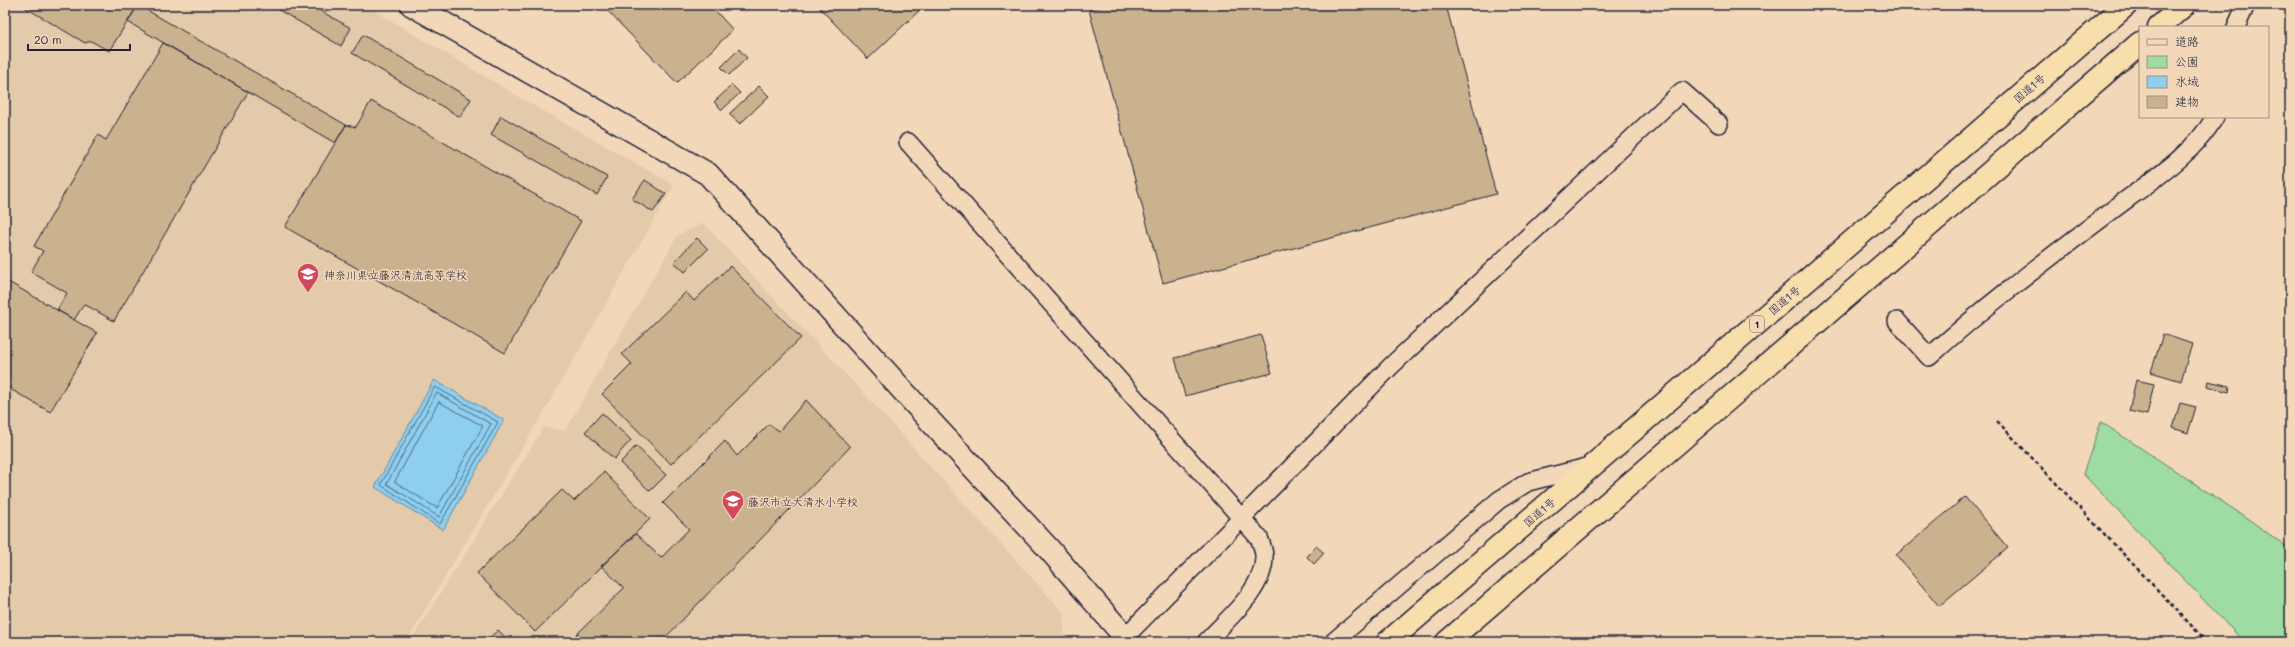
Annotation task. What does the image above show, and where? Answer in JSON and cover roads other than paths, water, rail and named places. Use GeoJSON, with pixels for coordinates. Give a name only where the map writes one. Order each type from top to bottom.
{"type":"FeatureCollection","features":[{"type":"Feature","properties":{"kind":"highway","name":"国道1号"},"geometry":{"type":"LineString","coordinates":[[1388,642],[2126,5]]}},
{"type":"Feature","properties":{"kind":"highway"},"geometry":{"type":"LineString","coordinates":[[2159,26],[2184,5]]}},
{"type":"Feature","properties":{"kind":"highway"},"geometry":{"type":"LineString","coordinates":[[1447,642],[2139,44]]}},
{"type":"Feature","properties":{"kind":"street"},"geometry":{"type":"LineString","coordinates":[[412,5],[708,174],[927,417],[1048,548],[1123,640]]}},
{"type":"Feature","properties":{"kind":"lane"},"geometry":{"type":"LineString","coordinates":[[2236,26],[2246,5]]}},
{"type":"Feature","properties":{"kind":"lane"},"geometry":{"type":"LineString","coordinates":[[1123,640],[1391,366],[1682,91],[1719,124]]}},
{"type":"Feature","properties":{"kind":"lane"},"geometry":{"type":"LineString","coordinates":[[1897,321],[1929,357],[1974,316],[2181,158],[2215,118]]}},
{"type":"Feature","properties":{"kind":"lane"},"geometry":{"type":"LineString","coordinates":[[908,142],[1259,538],[1265,555],[1261,574],[1255,588],[1206,642]]}},
{"type":"Feature","properties":{"kind":"lane"},"geometry":{"type":"LineString","coordinates":[[1333,642],[1499,500],[1528,482],[1593,465]]}},
{"type":"Feature","properties":{"kind":"water"},"geometry":{"type":"Polygon","coordinates":[[[434,380],[504,420],[443,530],[375,487],[434,380]]]}},
{"type":"Feature","properties":{"kind":"place","name":"神奈川県立藤沢清流高等学校"},"geometry":{"type":"Point","coordinates":[308,294]}},
{"type":"Feature","properties":{"kind":"place","name":"藤沢市立大清水小学校"},"geometry":{"type":"Point","coordinates":[733,520]}}]}
